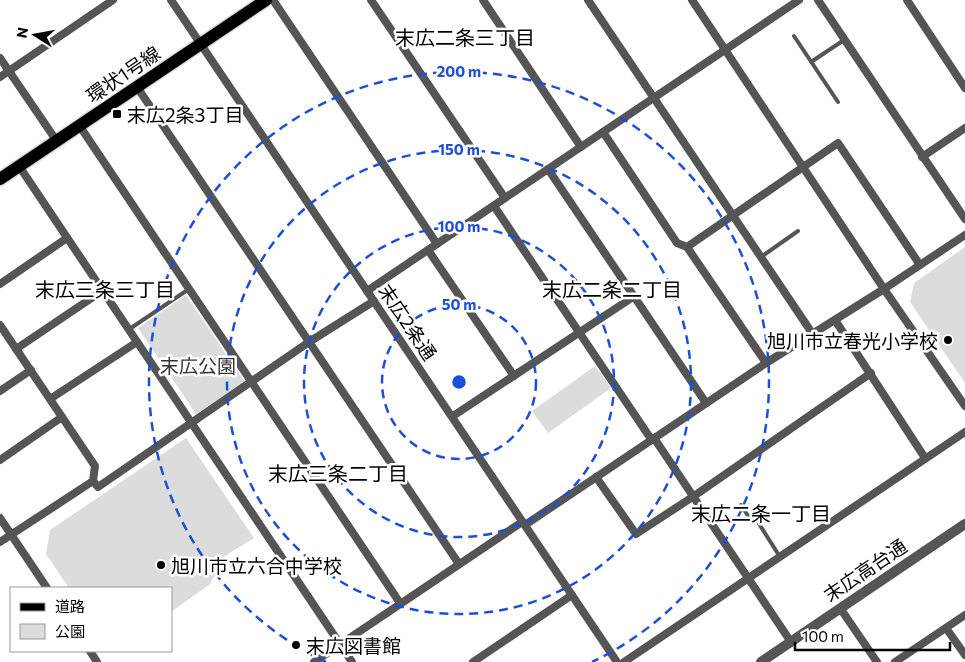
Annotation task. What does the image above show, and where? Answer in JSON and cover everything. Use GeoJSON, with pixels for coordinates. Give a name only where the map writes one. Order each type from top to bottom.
{"type":"FeatureCollection","features":[{"type":"Feature","properties":{"kind":"main road","name":"環状1号線"},"geometry":{"type":"LineString","coordinates":[[0,178],[267,0]]}},
{"type":"Feature","properties":{"kind":"street"},"geometry":{"type":"LineString","coordinates":[[0,77],[113,0]]}},
{"type":"Feature","properties":{"kind":"street","name":"末広2条通"},"geometry":{"type":"LineString","coordinates":[[171,0],[617,662]]}},
{"type":"Feature","properties":{"kind":"street"},"geometry":{"type":"LineString","coordinates":[[267,0],[437,244]]}},
{"type":"Feature","properties":{"kind":"street"},"geometry":{"type":"LineString","coordinates":[[371,0],[505,198]]}},
{"type":"Feature","properties":{"kind":"street"},"geometry":{"type":"LineString","coordinates":[[483,0],[581,147]]}},
{"type":"Feature","properties":{"kind":"street"},"geometry":{"type":"LineString","coordinates":[[588,0],[812,333]]}},
{"type":"Feature","properties":{"kind":"street"},"geometry":{"type":"LineString","coordinates":[[692,0],[884,289],[965,406]]}},
{"type":"Feature","properties":{"kind":"street"},"geometry":{"type":"LineString","coordinates":[[818,0],[965,220]]}},
{"type":"Feature","properties":{"kind":"street"},"geometry":{"type":"LineString","coordinates":[[907,0],[965,88]]}},
{"type":"Feature","properties":{"kind":"street"},"geometry":{"type":"LineString","coordinates":[[367,291],[725,50],[794,1]]}},
{"type":"Feature","properties":{"kind":"street"},"geometry":{"type":"LineString","coordinates":[[0,58],[56,140]]}},
{"type":"Feature","properties":{"kind":"street"},"geometry":{"type":"LineString","coordinates":[[137,87],[459,564]]}},
{"type":"Feature","properties":{"kind":"street"},"geometry":{"type":"LineString","coordinates":[[79,126],[400,603]]}},
{"type":"Feature","properties":{"kind":"street"},"geometry":{"type":"LineString","coordinates":[[922,157],[965,128]]}},
{"type":"Feature","properties":{"kind":"street"},"geometry":{"type":"LineString","coordinates":[[603,132],[676,243],[687,247],[766,363]]}},
{"type":"Feature","properties":{"kind":"street"},"geometry":{"type":"LineString","coordinates":[[687,247],[838,143],[920,265]]}},
{"type":"Feature","properties":{"kind":"street"},"geometry":{"type":"LineString","coordinates":[[19,166],[352,662]]}},
{"type":"Feature","properties":{"kind":"street"},"geometry":{"type":"LineString","coordinates":[[548,169],[706,403]]}},
{"type":"Feature","properties":{"kind":"street"},"geometry":{"type":"LineString","coordinates":[[494,206],[652,439],[694,496],[791,642]]}},
{"type":"Feature","properties":{"kind":"street"},"geometry":{"type":"LineString","coordinates":[[314,662],[459,564],[596,477],[766,363],[884,289],[965,235]]}},
{"type":"Feature","properties":{"kind":"street"},"geometry":{"type":"LineString","coordinates":[[0,284],[67,238]]}},
{"type":"Feature","properties":{"kind":"street"},"geometry":{"type":"LineString","coordinates":[[428,250],[514,376]]}},
{"type":"Feature","properties":{"kind":"street"},"geometry":{"type":"LineString","coordinates":[[16,349],[102,291]]}},
{"type":"Feature","properties":{"kind":"street"},"geometry":{"type":"LineString","coordinates":[[453,416],[634,297]]}},
{"type":"Feature","properties":{"kind":"street"},"geometry":{"type":"LineString","coordinates":[[0,326],[95,466],[93,481],[98,488],[310,342],[374,301]]}},
{"type":"Feature","properties":{"kind":"street"},"geometry":{"type":"LineString","coordinates":[[834,320],[926,458]]}},
{"type":"Feature","properties":{"kind":"street"},"geometry":{"type":"LineString","coordinates":[[50,400],[136,342]]}},
{"type":"Feature","properties":{"kind":"street"},"geometry":{"type":"LineString","coordinates":[[0,391],[31,370]]}},
{"type":"Feature","properties":{"kind":"street"},"geometry":{"type":"LineString","coordinates":[[596,477],[636,534],[871,373]]}},
{"type":"Feature","properties":{"kind":"street"},"geometry":{"type":"LineString","coordinates":[[0,460],[62,417]]}},
{"type":"Feature","properties":{"kind":"street"},"geometry":{"type":"LineString","coordinates":[[624,662],[965,432]]}},
{"type":"Feature","properties":{"kind":"street"},"geometry":{"type":"LineString","coordinates":[[0,542],[93,481]]}},
{"type":"Feature","properties":{"kind":"street"},"geometry":{"type":"LineString","coordinates":[[0,518],[46,587]]}},
{"type":"Feature","properties":{"kind":"street","name":"末広高台通"},"geometry":{"type":"LineString","coordinates":[[761,662],[776,658],[791,642],[965,524]]}},
{"type":"Feature","properties":{"kind":"street"},"geometry":{"type":"LineString","coordinates":[[473,662],[572,595]]}},
{"type":"Feature","properties":{"kind":"street"},"geometry":{"type":"LineString","coordinates":[[840,608],[878,662]]}},
{"type":"Feature","properties":{"kind":"street"},"geometry":{"type":"LineString","coordinates":[[894,662],[965,615]]}},
{"type":"Feature","properties":{"kind":"street"},"geometry":{"type":"LineString","coordinates":[[946,628],[965,656]]}},
{"type":"Feature","properties":{"kind":"lane"},"geometry":{"type":"LineString","coordinates":[[794,36],[838,102]]}},
{"type":"Feature","properties":{"kind":"lane"},"geometry":{"type":"LineString","coordinates":[[811,62],[844,40]]}},
{"type":"Feature","properties":{"kind":"lane"},"geometry":{"type":"LineString","coordinates":[[761,257],[798,231]]}},
{"type":"Feature","properties":{"kind":"lane"},"geometry":{"type":"LineString","coordinates":[[128,330],[189,289]]}},
{"type":"Feature","properties":{"kind":"lane"},"geometry":{"type":"LineString","coordinates":[[741,505],[752,522],[756,519],[780,557]]}},
{"type":"Feature","properties":{"kind":"green space","name":"旭川市立春光小学校"},"geometry":{"type":"Polygon","coordinates":[[[965,247],[965,383],[910,302],[914,283],[965,247]]]}},
{"type":"Feature","properties":{"kind":"green space","name":"末広公園"},"geometry":{"type":"Polygon","coordinates":[[[186,295],[245,382],[196,414],[138,328],[186,295]]]}},
{"type":"Feature","properties":{"kind":"green space"},"geometry":{"type":"Polygon","coordinates":[[[595,366],[611,388],[548,433],[532,411],[595,366]]]}},
{"type":"Feature","properties":{"kind":"green space"},"geometry":{"type":"Polygon","coordinates":[[[186,438],[254,538],[225,556],[210,584],[172,611],[172,587],[68,587],[46,554],[50,530],[186,438]]]}},
{"type":"Feature","properties":{"kind":"place","name":"末広2条3丁目"},"geometry":{"type":"Point","coordinates":[117,114]}},
{"type":"Feature","properties":{"kind":"place","name":"旭川市立春光小学校"},"geometry":{"type":"Point","coordinates":[948,340]}},
{"type":"Feature","properties":{"kind":"place","name":"旭川市立六合中学校"},"geometry":{"type":"Point","coordinates":[161,565]}},
{"type":"Feature","properties":{"kind":"place","name":"末広図書館"},"geometry":{"type":"Point","coordinates":[296,645]}},
{"type":"Feature","properties":{"kind":"district","name":"末広二条三丁目"},"geometry":{"type":"Point","coordinates":[465,37]}},
{"type":"Feature","properties":{"kind":"district","name":"末広三条三丁目"},"geometry":{"type":"Point","coordinates":[105,289]}},
{"type":"Feature","properties":{"kind":"district","name":"末広二条二丁目"},"geometry":{"type":"Point","coordinates":[612,289]}},
{"type":"Feature","properties":{"kind":"district","name":"末広三条二丁目"},"geometry":{"type":"Point","coordinates":[338,473]}},
{"type":"Feature","properties":{"kind":"district","name":"末広二条一丁目"},"geometry":{"type":"Point","coordinates":[761,513]}}]}
